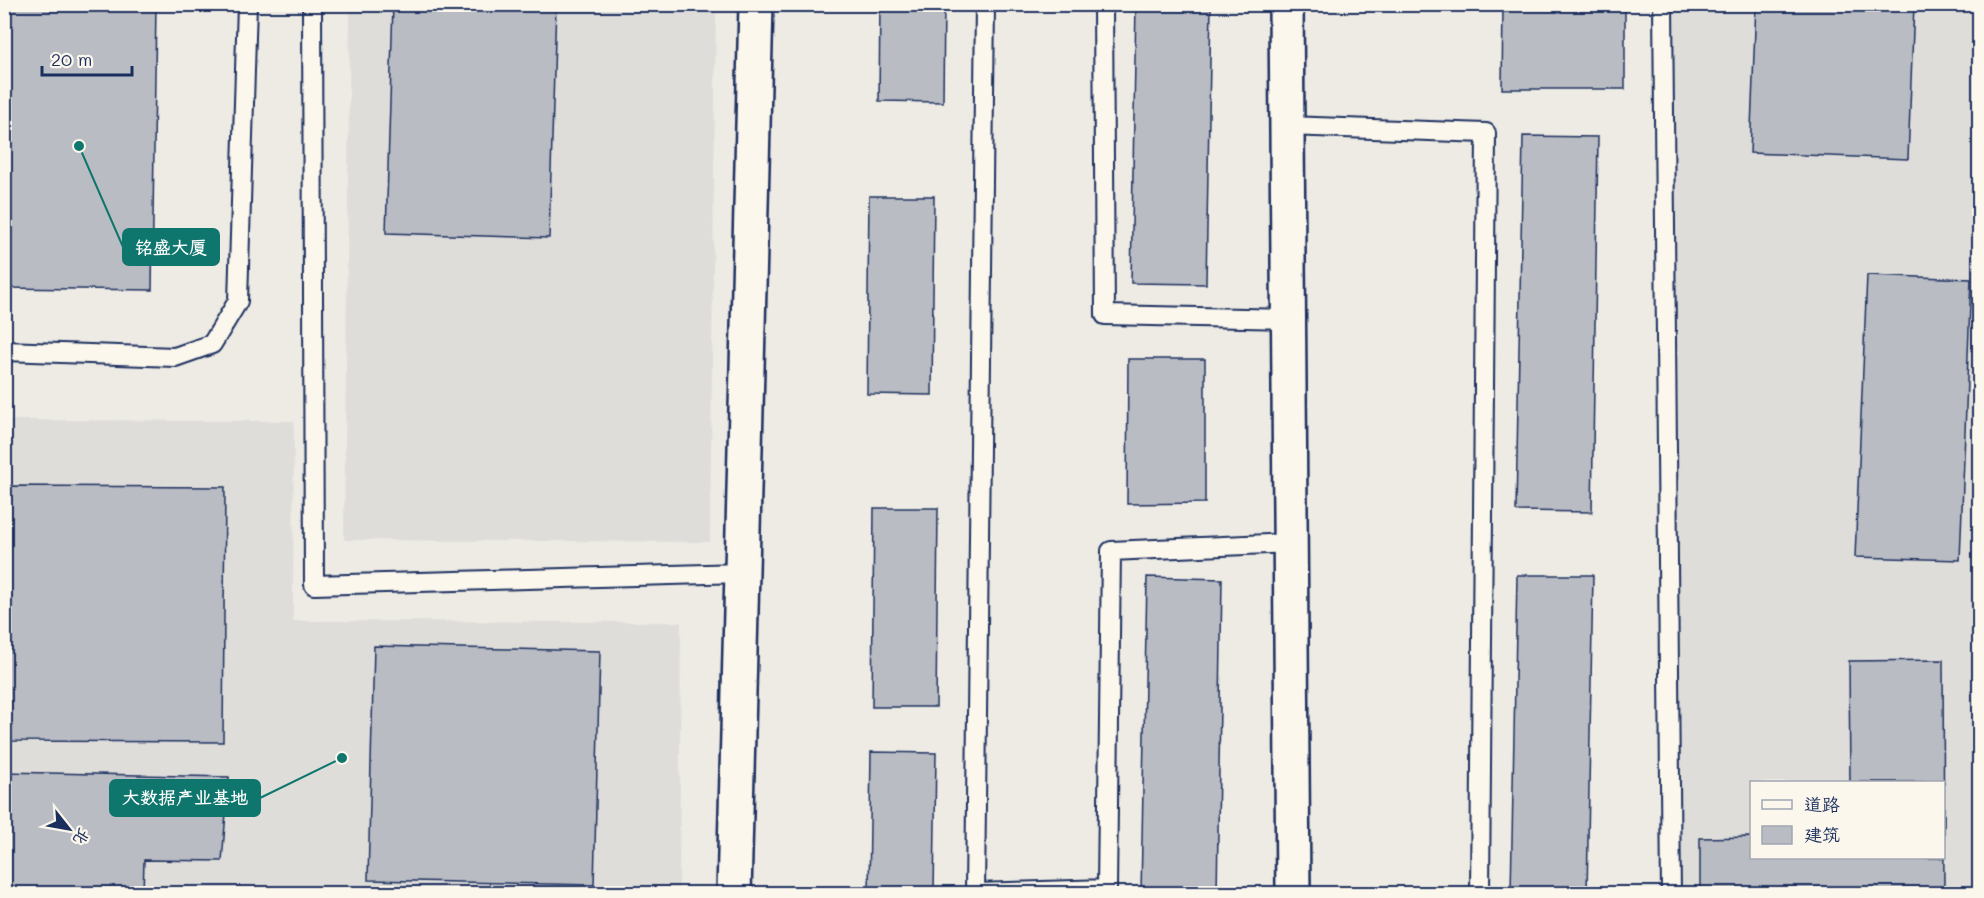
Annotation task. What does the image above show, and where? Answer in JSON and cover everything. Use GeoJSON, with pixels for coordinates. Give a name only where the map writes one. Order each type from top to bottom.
{"type":"FeatureCollection","features":[{"type":"Feature","properties":{"kind":"street"},"geometry":{"type":"LineString","coordinates":[[734,894],[756,4]]}},
{"type":"Feature","properties":{"kind":"street"},"geometry":{"type":"LineString","coordinates":[[1286,4],[1293,894]]}},
{"type":"Feature","properties":{"kind":"lane"},"geometry":{"type":"LineString","coordinates":[[4,351],[175,357],[212,344],[238,301],[247,4]]}},
{"type":"Feature","properties":{"kind":"lane"},"geometry":{"type":"LineString","coordinates":[[312,4],[314,585],[742,573]]}},
{"type":"Feature","properties":{"kind":"lane"},"geometry":{"type":"LineString","coordinates":[[984,4],[975,893],[1107,889],[1111,551],[1290,543]]}},
{"type":"Feature","properties":{"kind":"lane"},"geometry":{"type":"LineString","coordinates":[[1103,4],[1105,315],[1289,318]]}},
{"type":"Feature","properties":{"kind":"lane"},"geometry":{"type":"LineString","coordinates":[[1663,4],[1671,894]]}},
{"type":"Feature","properties":{"kind":"lane"},"geometry":{"type":"LineString","coordinates":[[1287,126],[1486,133],[1480,894]]}},
{"type":"Feature","properties":{"kind":"shaded area"},"geometry":{"type":"Polygon","coordinates":[[[350,5],[716,5],[710,542],[344,540],[350,5]]]}},
{"type":"Feature","properties":{"kind":"shaded area"},"geometry":{"type":"Polygon","coordinates":[[[1672,5],[1979,5],[1979,893],[1677,893],[1672,5]]]}},
{"type":"Feature","properties":{"kind":"shaded area"},"geometry":{"type":"Polygon","coordinates":[[[5,420],[294,421],[293,621],[681,622],[679,893],[5,894],[5,420]]]}},
{"type":"Feature","properties":{"kind":"building"},"geometry":{"type":"Polygon","coordinates":[[[4,4],[156,4],[152,290],[4,288],[4,4]]]}},
{"type":"Feature","properties":{"kind":"building"},"geometry":{"type":"Polygon","coordinates":[[[393,4],[556,4],[549,238],[386,233],[393,4]]]}},
{"type":"Feature","properties":{"kind":"building"},"geometry":{"type":"Polygon","coordinates":[[[880,4],[944,4],[943,102],[879,101],[880,4]]]}},
{"type":"Feature","properties":{"kind":"building"},"geometry":{"type":"Polygon","coordinates":[[[1136,4],[1211,4],[1206,284],[1131,283],[1136,4]]]}},
{"type":"Feature","properties":{"kind":"building"},"geometry":{"type":"Polygon","coordinates":[[[1503,4],[1625,4],[1625,89],[1502,89],[1503,4]]]}},
{"type":"Feature","properties":{"kind":"building"},"geometry":{"type":"Polygon","coordinates":[[[1756,4],[1914,4],[1908,159],[1750,153],[1756,4]]]}},
{"type":"Feature","properties":{"kind":"building"},"geometry":{"type":"Polygon","coordinates":[[[1523,136],[1598,137],[1592,512],[1516,511],[1523,136]]]}},
{"type":"Feature","properties":{"kind":"building"},"geometry":{"type":"Polygon","coordinates":[[[869,196],[934,196],[932,395],[867,394],[869,196]]]}},
{"type":"Feature","properties":{"kind":"building"},"geometry":{"type":"Polygon","coordinates":[[[1867,275],[1971,279],[1960,560],[1855,557],[1867,275]]]}},
{"type":"Feature","properties":{"kind":"building"},"geometry":{"type":"Polygon","coordinates":[[[1128,359],[1205,359],[1205,503],[1127,504],[1128,359]]]}},
{"type":"Feature","properties":{"kind":"building"},"geometry":{"type":"Polygon","coordinates":[[[4,486],[225,487],[223,742],[4,741],[4,486]]]}},
{"type":"Feature","properties":{"kind":"building"},"geometry":{"type":"Polygon","coordinates":[[[874,508],[938,508],[936,707],[872,707],[874,508]]]}},
{"type":"Feature","properties":{"kind":"building"},"geometry":{"type":"Polygon","coordinates":[[[1517,575],[1593,575],[1587,894],[1511,894],[1517,575]]]}},
{"type":"Feature","properties":{"kind":"building"},"geometry":{"type":"Polygon","coordinates":[[[1147,577],[1222,579],[1217,894],[1141,894],[1147,577]]]}},
{"type":"Feature","properties":{"kind":"building"},"geometry":{"type":"Polygon","coordinates":[[[374,646],[600,651],[594,885],[368,880],[374,646]]]}},
{"type":"Feature","properties":{"kind":"building"},"geometry":{"type":"Polygon","coordinates":[[[1943,660],[1944,781],[1850,781],[1849,661],[1943,660]]]}},
{"type":"Feature","properties":{"kind":"building"},"geometry":{"type":"Polygon","coordinates":[[[871,752],[936,753],[934,894],[869,894],[871,752]]]}},
{"type":"Feature","properties":{"kind":"building"},"geometry":{"type":"Polygon","coordinates":[[[4,772],[229,777],[222,861],[144,860],[143,894],[4,894],[4,772]]]}},
{"type":"Feature","properties":{"kind":"building"},"geometry":{"type":"Polygon","coordinates":[[[1750,837],[1750,859],[1944,859],[1944,894],[1700,894],[1700,838],[1750,837]]]}},
{"type":"Feature","properties":{"kind":"place","name":"铭盛大厦"},"geometry":{"type":"Point","coordinates":[79,146]}},
{"type":"Feature","properties":{"kind":"place","name":"大数据产业基地"},"geometry":{"type":"Point","coordinates":[342,758]}}]}
